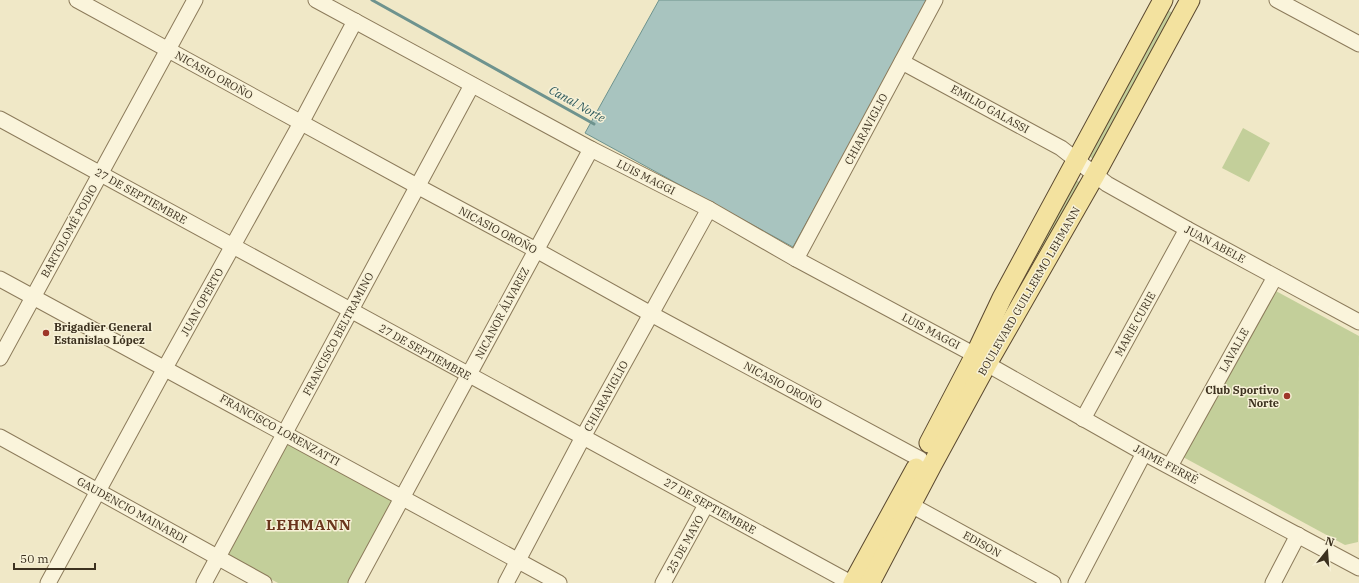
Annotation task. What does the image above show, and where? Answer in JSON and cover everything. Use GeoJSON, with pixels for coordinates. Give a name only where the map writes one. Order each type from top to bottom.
{"type":"FeatureCollection","features":[{"type":"Feature","properties":{"kind":"main road","name":"BOULEVARD GUILLERMO LEHMANN"},"geometry":{"type":"LineString","coordinates":[[870,583],[932,465],[981,360],[1002,298],[1162,0]]}},
{"type":"Feature","properties":{"kind":"main road","name":"BOULEVARD GUILLERMO LEHMANN"},"geometry":{"type":"LineString","coordinates":[[852,583],[920,459],[1095,175],[1187,1]]}},
{"type":"Feature","properties":{"kind":"street","name":"NICASIO OROÑO"},"geometry":{"type":"LineString","coordinates":[[77,0],[651,314],[920,459]]}},
{"type":"Feature","properties":{"kind":"street","name":"BARTOLOMÉ PODIO"},"geometry":{"type":"LineString","coordinates":[[0,358],[195,0]]}},
{"type":"Feature","properties":{"kind":"street","name":"LUIS MAGGI"},"geometry":{"type":"LineString","coordinates":[[316,0],[591,149],[709,209],[981,360]]}},
{"type":"Feature","properties":{"kind":"street","name":"CHIARAVIGLIO"},"geometry":{"type":"LineString","coordinates":[[796,258],[936,0]]}},
{"type":"Feature","properties":{"kind":"street"},"geometry":{"type":"LineString","coordinates":[[1277,0],[1358,42]]}},
{"type":"Feature","properties":{"kind":"street","name":"JUAN OPERTO"},"geometry":{"type":"LineString","coordinates":[[48,583],[301,123],[355,21]]}},
{"type":"Feature","properties":{"kind":"street","name":"EMILIO GALASSI"},"geometry":{"type":"LineString","coordinates":[[902,62],[1061,148],[1076,159]]}},
{"type":"Feature","properties":{"kind":"street","name":"FRANCISCO BELTRAMINO"},"geometry":{"type":"LineString","coordinates":[[204,583],[472,85]]}},
{"type":"Feature","properties":{"kind":"street","name":"27 DE SEPTIEMBRE"},"geometry":{"type":"LineString","coordinates":[[0,120],[852,583]]}},
{"type":"Feature","properties":{"kind":"street","name":"NICANOR ÁLVAREZ"},"geometry":{"type":"LineString","coordinates":[[356,583],[591,149]]}},
{"type":"Feature","properties":{"kind":"street","name":"JUAN ABELE"},"geometry":{"type":"LineString","coordinates":[[1076,159],[1107,184],[1359,322]]}},
{"type":"Feature","properties":{"kind":"street","name":"CHIARAVIGLIO"},"geometry":{"type":"LineString","coordinates":[[506,583],[583,437],[709,209]]}},
{"type":"Feature","properties":{"kind":"street","name":"MARIE CURIE"},"geometry":{"type":"LineString","coordinates":[[1083,419],[1187,229]]}},
{"type":"Feature","properties":{"kind":"street","name":"LAVALLE"},"geometry":{"type":"LineString","coordinates":[[1170,466],[1275,277]]}},
{"type":"Feature","properties":{"kind":"street","name":"FRANCISCO LORENZATTI"},"geometry":{"type":"LineString","coordinates":[[0,279],[34,296],[559,583]]}},
{"type":"Feature","properties":{"kind":"street","name":"JAIME FERRÉ"},"geometry":{"type":"LineString","coordinates":[[981,360],[1144,453],[1359,568]]}},
{"type":"Feature","properties":{"kind":"street","name":"GAUDENCIO MAINARDI"},"geometry":{"type":"LineString","coordinates":[[0,437],[264,583]]}},
{"type":"Feature","properties":{"kind":"street"},"geometry":{"type":"LineString","coordinates":[[1076,583],[1144,453]]}},
{"type":"Feature","properties":{"kind":"street","name":"25 DE MAYO"},"geometry":{"type":"LineString","coordinates":[[663,583],[706,505]]}},
{"type":"Feature","properties":{"kind":"street","name":"EDISON"},"geometry":{"type":"LineString","coordinates":[[911,505],[1053,583]]}},
{"type":"Feature","properties":{"kind":"street"},"geometry":{"type":"LineString","coordinates":[[1273,583],[1298,535]]}},
{"type":"Feature","properties":{"kind":"green space"},"geometry":{"type":"Polygon","coordinates":[[[1167,10],[1173,13],[1096,160],[1090,157],[1167,10]]]}},
{"type":"Feature","properties":{"kind":"green space"},"geometry":{"type":"Polygon","coordinates":[[[1243,128],[1270,143],[1249,182],[1222,168],[1243,128]]]}},
{"type":"Feature","properties":{"kind":"green space"},"geometry":{"type":"Polygon","coordinates":[[[1075,180],[1082,183],[993,345],[987,341],[1075,180]]]}},
{"type":"Feature","properties":{"kind":"green space","name":"Club Sportivo Norte"},"geometry":{"type":"Polygon","coordinates":[[[1274,290],[1359,336],[1358,542],[1345,545],[1183,457],[1274,290]]]}},
{"type":"Feature","properties":{"kind":"green space"},"geometry":{"type":"Polygon","coordinates":[[[286,440],[395,498],[349,583],[278,583],[224,554],[286,440]]]}},
{"type":"Feature","properties":{"kind":"water"},"geometry":{"type":"Polygon","coordinates":[[[659,0],[929,0],[793,247],[585,133],[659,0]]]}},
{"type":"Feature","properties":{"kind":"waterway","name":"Canal Norte"},"geometry":{"type":"LineString","coordinates":[[372,0],[594,124]]}},
{"type":"Feature","properties":{"kind":"place","name":"Brigadier General Estanislao López"},"geometry":{"type":"Point","coordinates":[46,333]}},
{"type":"Feature","properties":{"kind":"place","name":"Club Sportivo Norte"},"geometry":{"type":"Point","coordinates":[1287,396]}},
{"type":"Feature","properties":{"kind":"district","name":"LEHMANN"},"geometry":{"type":"Point","coordinates":[309,525]}}]}
